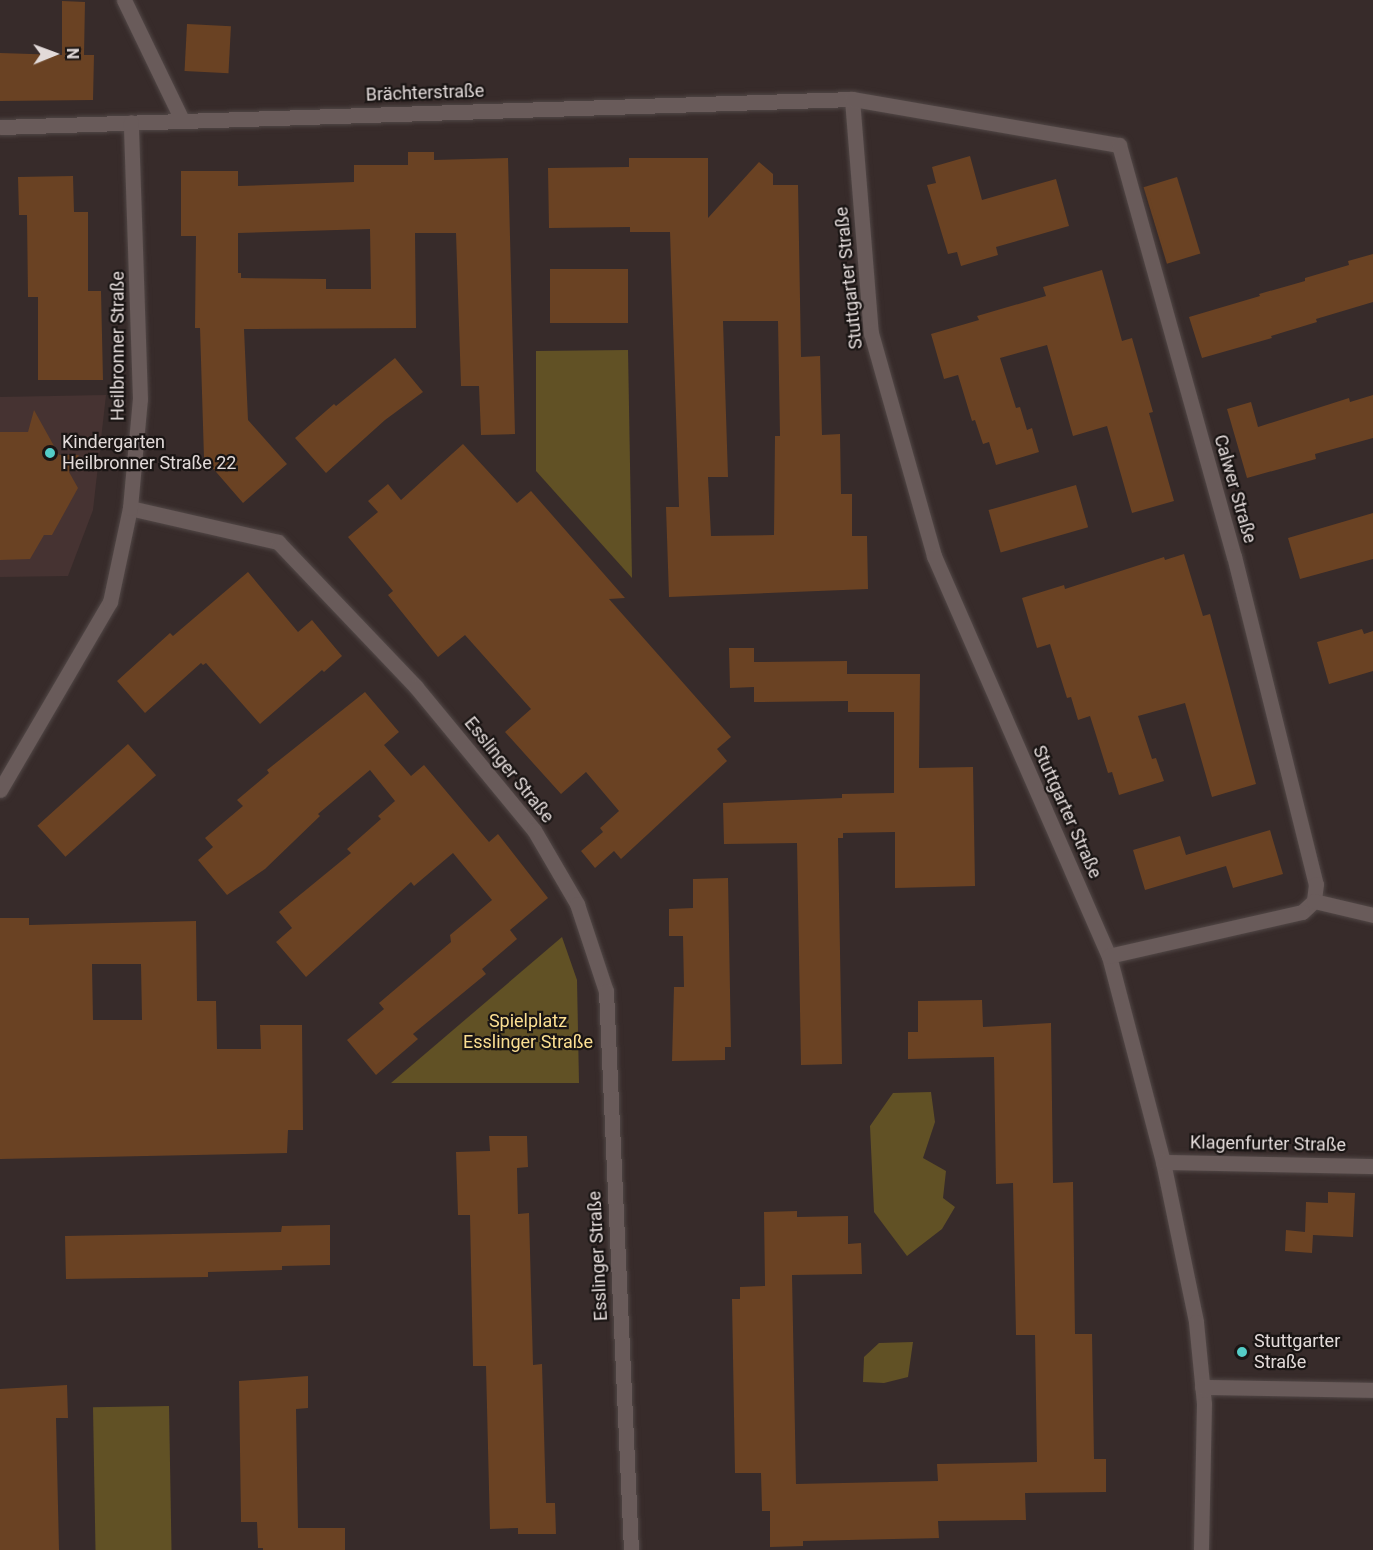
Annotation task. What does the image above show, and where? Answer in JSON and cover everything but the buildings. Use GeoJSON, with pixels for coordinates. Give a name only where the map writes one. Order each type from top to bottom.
{"type":"FeatureCollection","features":[{"type":"Feature","properties":{"kind":"street"},"geometry":{"type":"LineString","coordinates":[[124,0],[182,120]]}},
{"type":"Feature","properties":{"kind":"street","name":"Brächterstraße"},"geometry":{"type":"LineString","coordinates":[[0,127],[852,99]]}},
{"type":"Feature","properties":{"kind":"street","name":"Calwer Straße"},"geometry":{"type":"LineString","coordinates":[[852,99],[1119,145],[1234,556],[1316,885],[1314,901]]}},
{"type":"Feature","properties":{"kind":"street","name":"Stuttgarter Straße"},"geometry":{"type":"LineString","coordinates":[[852,99],[871,333],[934,556],[1109,956],[1163,1162],[1196,1322],[1202,1387],[1201,1550]]}},
{"type":"Feature","properties":{"kind":"street","name":"Heilbronner Straße"},"geometry":{"type":"LineString","coordinates":[[0,790],[110,602],[130,508],[140,399],[131,122]]}},
{"type":"Feature","properties":{"kind":"street","name":"Esslinger Straße"},"geometry":{"type":"LineString","coordinates":[[130,508],[278,542],[416,687],[527,822],[577,904],[606,991],[631,1550]]}},
{"type":"Feature","properties":{"kind":"street"},"geometry":{"type":"LineString","coordinates":[[1109,956],[1302,912],[1314,901],[1373,915]]}},
{"type":"Feature","properties":{"kind":"street","name":"Klagenfurter Straße"},"geometry":{"type":"LineString","coordinates":[[1163,1162],[1373,1166]]}},
{"type":"Feature","properties":{"kind":"street"},"geometry":{"type":"LineString","coordinates":[[1202,1387],[1373,1390]]}},
{"type":"Feature","properties":{"kind":"shaded area","name":"Kindergarten Heilbronner Straße 22"},"geometry":{"type":"Polygon","coordinates":[[[106,395],[93,510],[68,576],[0,577],[0,397],[106,395]]]}},
{"type":"Feature","properties":{"kind":"green space"},"geometry":{"type":"Polygon","coordinates":[[[628,350],[632,578],[536,471],[536,351],[628,350]]]}},
{"type":"Feature","properties":{"kind":"green space","name":"Spielplatz Esslinger Straße"},"geometry":{"type":"Polygon","coordinates":[[[562,937],[577,980],[579,1083],[391,1083],[562,937]]]}},
{"type":"Feature","properties":{"kind":"green space"},"geometry":{"type":"Polygon","coordinates":[[[931,1092],[935,1122],[923,1158],[946,1171],[943,1198],[955,1207],[942,1229],[907,1256],[874,1212],[870,1126],[893,1093],[931,1092]]]}},
{"type":"Feature","properties":{"kind":"green space"},"geometry":{"type":"Polygon","coordinates":[[[913,1342],[908,1377],[884,1383],[863,1382],[864,1357],[879,1343],[913,1342]]]}},
{"type":"Feature","properties":{"kind":"green space"},"geometry":{"type":"Polygon","coordinates":[[[169,1406],[172,1550],[96,1550],[93,1407],[169,1406]]]}},
{"type":"Feature","properties":{"kind":"place","name":"Kindergarten Heilbronner Straße 22"},"geometry":{"type":"Point","coordinates":[50,453]}},
{"type":"Feature","properties":{"kind":"place","name":"Stuttgarter Straße"},"geometry":{"type":"Point","coordinates":[1242,1352]}}]}
